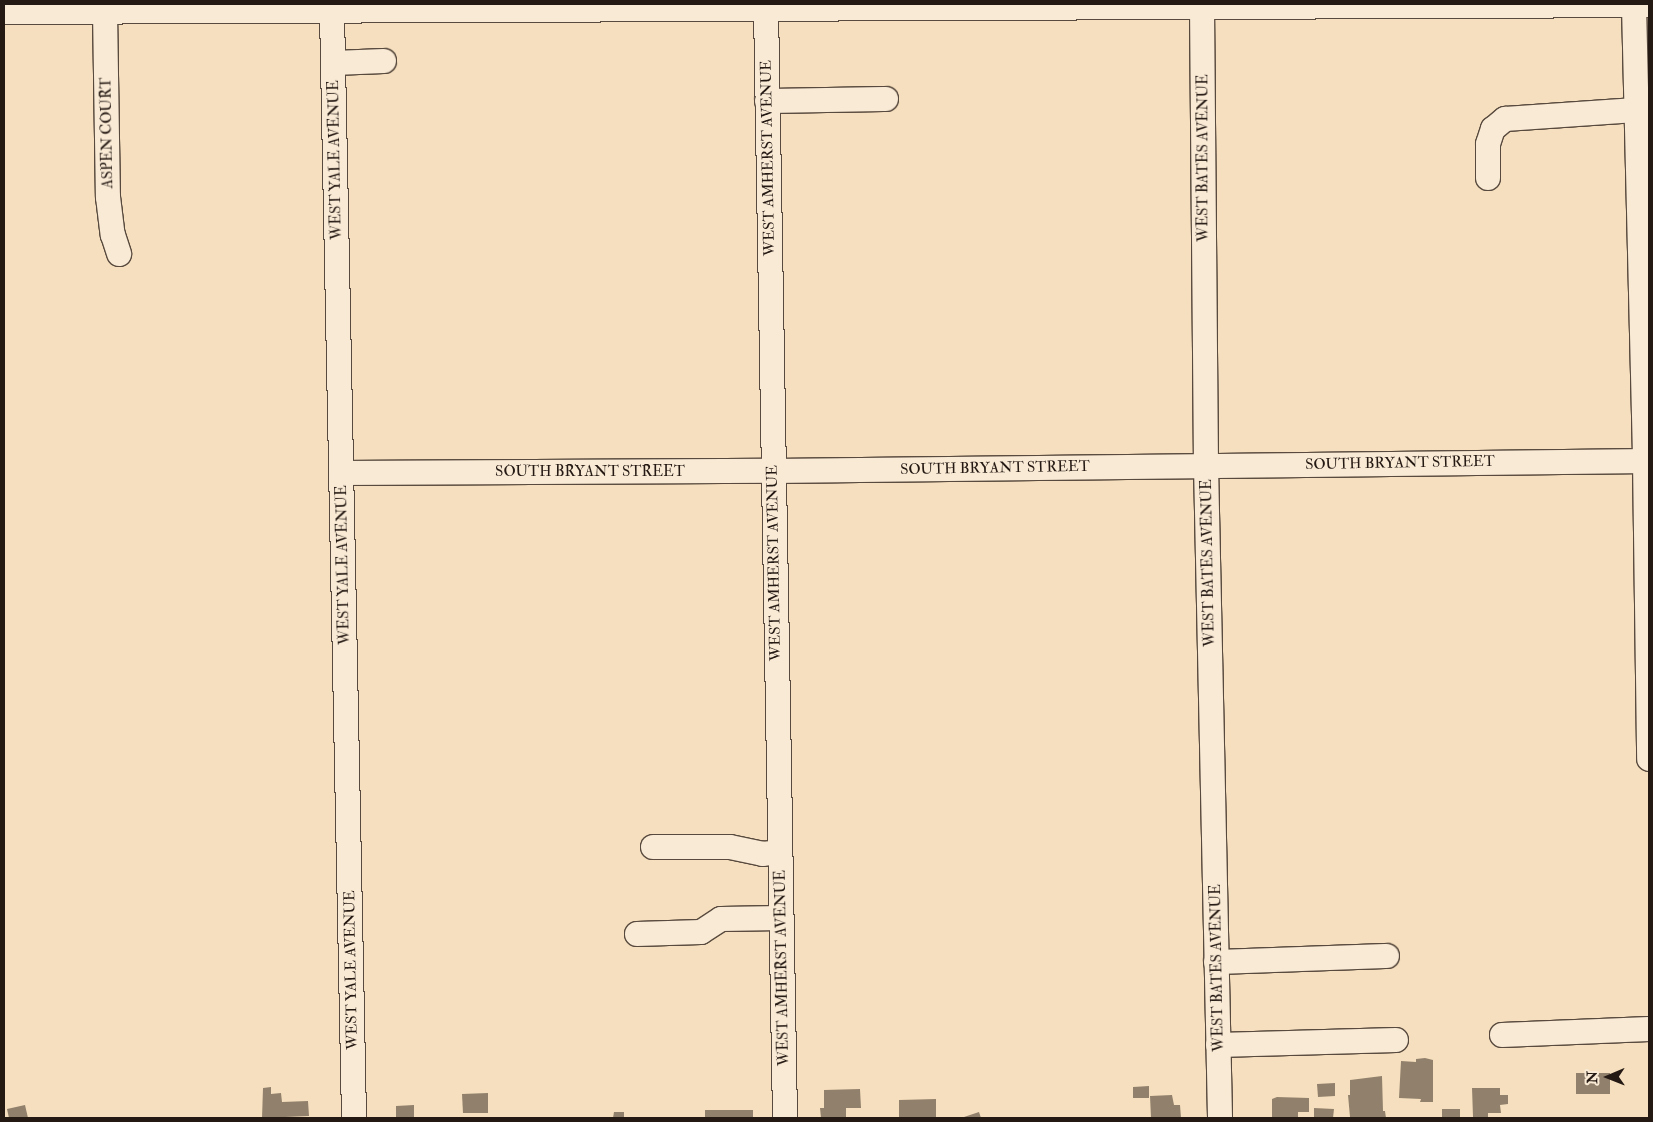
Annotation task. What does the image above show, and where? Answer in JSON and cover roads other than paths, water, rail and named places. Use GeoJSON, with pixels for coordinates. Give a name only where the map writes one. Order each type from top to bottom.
{"type":"FeatureCollection","features":[{"type":"Feature","properties":{"kind":"street"},"geometry":{"type":"LineString","coordinates":[[4,12],[115,8],[280,8],[332,12],[454,7],[766,8],[1074,5],[1641,5],[1636,110],[1644,201],[1649,759]]}},
{"type":"Feature","properties":{"kind":"street","name":"WEST BATES AVENUE"},"geometry":{"type":"LineString","coordinates":[[1190,6],[1206,465],[1220,1118]]}},
{"type":"Feature","properties":{"kind":"street","name":"ASPEN COURT"},"geometry":{"type":"LineString","coordinates":[[115,8],[108,197],[113,235],[120,254]]}},
{"type":"Feature","properties":{"kind":"street","name":"WEST AMHERST AVENUE"},"geometry":{"type":"LineString","coordinates":[[766,8],[772,471],[785,1118]]}},
{"type":"Feature","properties":{"kind":"street","name":"WEST YALE AVENUE"},"geometry":{"type":"LineString","coordinates":[[332,12],[354,1118]]}},
{"type":"Feature","properties":{"kind":"street"},"geometry":{"type":"LineString","coordinates":[[334,63],[384,61]]}},
{"type":"Feature","properties":{"kind":"street"},"geometry":{"type":"LineString","coordinates":[[767,101],[886,99]]}},
{"type":"Feature","properties":{"kind":"street"},"geometry":{"type":"LineString","coordinates":[[1488,178],[1488,144],[1493,129],[1505,119],[1636,110]]}},
{"type":"Feature","properties":{"kind":"street","name":"SOUTH BRYANT STREET"},"geometry":{"type":"LineString","coordinates":[[341,473],[772,471],[1647,461]]}},
{"type":"Feature","properties":{"kind":"street"},"geometry":{"type":"LineString","coordinates":[[652,846],[730,847],[762,854],[780,852]]}},
{"type":"Feature","properties":{"kind":"street"},"geometry":{"type":"LineString","coordinates":[[637,934],[701,932],[721,920],[781,918]]}},
{"type":"Feature","properties":{"kind":"street"},"geometry":{"type":"LineString","coordinates":[[1216,962],[1387,956]]}},
{"type":"Feature","properties":{"kind":"street"},"geometry":{"type":"LineString","coordinates":[[1502,1035],[1649,1029]]}},
{"type":"Feature","properties":{"kind":"street"},"geometry":{"type":"LineString","coordinates":[[1218,1045],[1396,1040]]}}]}
